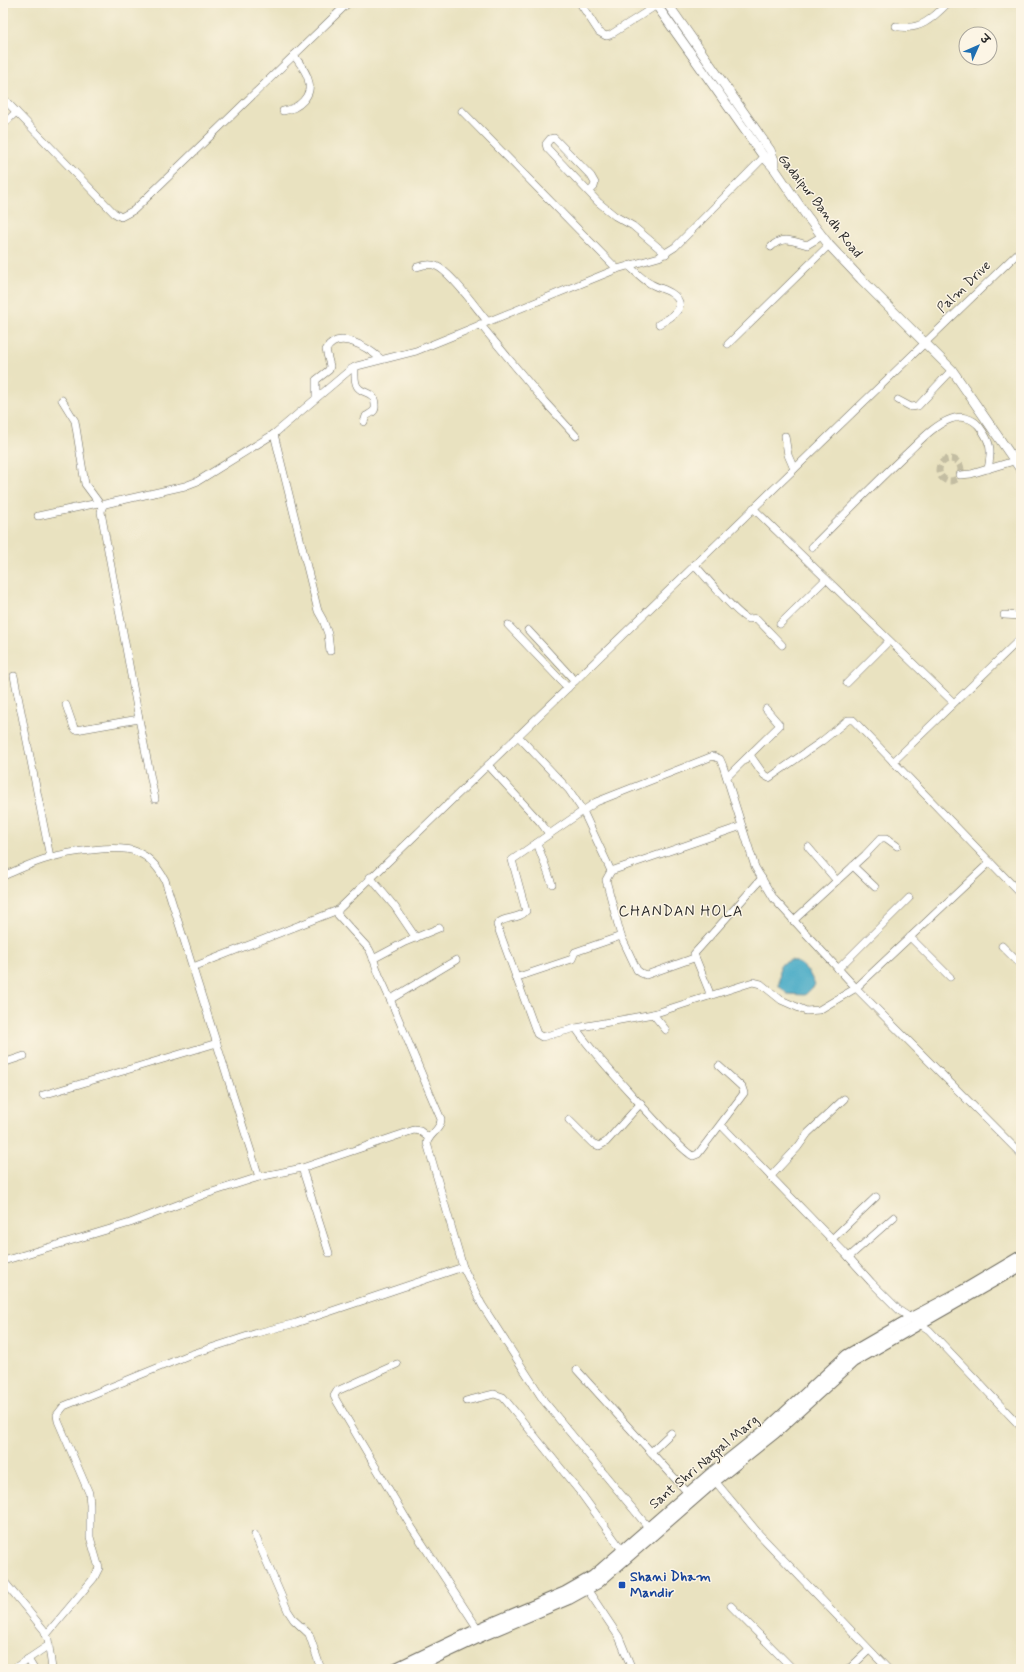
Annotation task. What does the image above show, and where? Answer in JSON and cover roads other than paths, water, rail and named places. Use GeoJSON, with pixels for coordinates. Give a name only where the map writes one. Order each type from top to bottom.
{"type":"FeatureCollection","features":[{"type":"Feature","properties":{"kind":"main road","name":"Sant Shri Nagpal Marg"},"geometry":{"type":"LineString","coordinates":[[394,1669],[478,1629],[585,1586],[648,1527],[769,1427],[847,1355],[910,1318],[962,1291],[1021,1256]]}},
{"type":"Feature","properties":{"kind":"main road","name":"Sant Shri Nagpal Marg"},"geometry":{"type":"LineString","coordinates":[[412,1669],[608,1575],[715,1481],[775,1433],[853,1362],[1021,1266]]}},
{"type":"Feature","properties":{"kind":"street"},"geometry":{"type":"LineString","coordinates":[[3,98],[114,213],[121,217],[134,210],[348,3]]}},
{"type":"Feature","properties":{"kind":"street"},"geometry":{"type":"LineString","coordinates":[[580,3],[599,32],[606,36],[610,35],[656,4]]}},
{"type":"Feature","properties":{"kind":"street"},"geometry":{"type":"LineString","coordinates":[[666,3],[770,150],[774,160],[774,168]]}},
{"type":"Feature","properties":{"kind":"street"},"geometry":{"type":"LineString","coordinates":[[896,26],[904,28],[920,26],[948,3]]}},
{"type":"Feature","properties":{"kind":"street","name":"Gadaipur Bandh Road"},"geometry":{"type":"LineString","coordinates":[[656,4],[764,157],[774,168],[829,245],[861,280],[952,370],[1021,470]]}},
{"type":"Feature","properties":{"kind":"street"},"geometry":{"type":"LineString","coordinates":[[283,111],[297,107],[305,99],[309,88],[308,79],[294,55]]}},
{"type":"Feature","properties":{"kind":"street"},"geometry":{"type":"LineString","coordinates":[[462,111],[617,269]]}},
{"type":"Feature","properties":{"kind":"street"},"geometry":{"type":"LineString","coordinates":[[3,125],[16,112]]}},
{"type":"Feature","properties":{"kind":"street"},"geometry":{"type":"LineString","coordinates":[[589,192],[594,187],[595,183],[591,176],[554,138],[550,139],[546,144],[547,148],[604,208],[633,226],[666,254]]}},
{"type":"Feature","properties":{"kind":"street"},"geometry":{"type":"LineString","coordinates":[[38,516],[105,504],[192,484],[274,434],[316,397],[355,367],[416,351],[617,269],[666,254],[675,247],[764,157]]}},
{"type":"Feature","properties":{"kind":"street"},"geometry":{"type":"LineString","coordinates":[[771,247],[775,242],[790,239],[807,245],[822,236]]}},
{"type":"Feature","properties":{"kind":"street"},"geometry":{"type":"LineString","coordinates":[[728,344],[829,245]]}},
{"type":"Feature","properties":{"kind":"street","name":"Palm Drive"},"geometry":{"type":"LineString","coordinates":[[338,910],[370,877],[568,688],[694,564],[1021,250]]}},
{"type":"Feature","properties":{"kind":"street"},"geometry":{"type":"LineString","coordinates":[[418,267],[432,265],[439,267],[454,281],[487,321]]}},
{"type":"Feature","properties":{"kind":"street"},"geometry":{"type":"LineString","coordinates":[[629,266],[645,281],[672,294],[679,302],[675,315],[659,324]]}},
{"type":"Feature","properties":{"kind":"street"},"geometry":{"type":"LineString","coordinates":[[480,324],[544,402],[576,436]]}},
{"type":"Feature","properties":{"kind":"street"},"geometry":{"type":"LineString","coordinates":[[316,397],[316,380],[328,371],[330,366],[326,350],[330,344],[341,340],[347,340],[370,350],[381,359]]}},
{"type":"Feature","properties":{"kind":"street"},"geometry":{"type":"LineString","coordinates":[[355,367],[357,386],[360,390],[368,392],[375,401],[376,409],[374,412],[366,416],[364,422]]}},
{"type":"Feature","properties":{"kind":"street"},"geometry":{"type":"LineString","coordinates":[[898,400],[911,407],[918,406],[952,370]]}},
{"type":"Feature","properties":{"kind":"street"},"geometry":{"type":"LineString","coordinates":[[62,400],[75,421],[85,484],[100,505],[138,719],[155,799]]}},
{"type":"Feature","properties":{"kind":"street"},"geometry":{"type":"LineString","coordinates":[[812,547],[912,448],[933,429],[951,419],[958,417],[966,418],[977,424],[984,432],[991,449],[988,469]]}},
{"type":"Feature","properties":{"kind":"street"},"geometry":{"type":"LineString","coordinates":[[274,434],[318,611],[328,634],[330,651]]}},
{"type":"Feature","properties":{"kind":"street"},"geometry":{"type":"LineString","coordinates":[[785,436],[788,455],[794,469]]}},
{"type":"Feature","properties":{"kind":"street"},"geometry":{"type":"LineString","coordinates":[[960,475],[971,474],[1014,461]]}},
{"type":"Feature","properties":{"kind":"street"},"geometry":{"type":"LineString","coordinates":[[753,508],[953,702]]}},
{"type":"Feature","properties":{"kind":"street"},"geometry":{"type":"LineString","coordinates":[[694,564],[723,597],[738,611],[747,619],[757,619],[782,645]]}},
{"type":"Feature","properties":{"kind":"street"},"geometry":{"type":"LineString","coordinates":[[780,624],[826,579]]}},
{"type":"Feature","properties":{"kind":"street"},"geometry":{"type":"LineString","coordinates":[[1004,615],[1021,616]]}},
{"type":"Feature","properties":{"kind":"street"},"geometry":{"type":"LineString","coordinates":[[508,625],[568,688]]}},
{"type":"Feature","properties":{"kind":"street"},"geometry":{"type":"LineString","coordinates":[[528,630],[575,681]]}},
{"type":"Feature","properties":{"kind":"street"},"geometry":{"type":"LineString","coordinates":[[893,762],[953,702],[1021,638]]}},
{"type":"Feature","properties":{"kind":"street"},"geometry":{"type":"LineString","coordinates":[[847,683],[889,641]]}},
{"type":"Feature","properties":{"kind":"street"},"geometry":{"type":"LineString","coordinates":[[14,676],[50,857]]}},
{"type":"Feature","properties":{"kind":"street"},"geometry":{"type":"LineString","coordinates":[[66,705],[76,730],[138,719]]}},
{"type":"Feature","properties":{"kind":"street"},"geometry":{"type":"LineString","coordinates":[[727,777],[779,726],[776,720],[766,709]]}},
{"type":"Feature","properties":{"kind":"street"},"geometry":{"type":"LineString","coordinates":[[750,755],[764,775],[769,778],[850,719],[853,720],[1021,894]]}},
{"type":"Feature","properties":{"kind":"street"},"geometry":{"type":"LineString","coordinates":[[518,736],[569,790],[583,811],[611,871]]}},
{"type":"Feature","properties":{"kind":"street"},"geometry":{"type":"LineString","coordinates":[[990,862],[856,988],[819,1010],[810,1012],[781,1000],[761,984],[753,982],[653,1014],[576,1028],[540,1037],[537,1034],[515,978],[497,925],[499,922],[521,915],[526,911],[512,861],[514,858],[600,801],[713,756],[717,757],[722,762],[755,867],[774,899],[856,988],[1021,1154]]}},
{"type":"Feature","properties":{"kind":"street"},"geometry":{"type":"LineString","coordinates":[[488,765],[541,823],[549,834]]}},
{"type":"Feature","properties":{"kind":"street"},"geometry":{"type":"LineString","coordinates":[[694,958],[646,975],[637,970],[621,936],[606,880],[611,871],[742,826]]}},
{"type":"Feature","properties":{"kind":"street"},"geometry":{"type":"LineString","coordinates":[[793,921],[881,838],[886,838],[897,846]]}},
{"type":"Feature","properties":{"kind":"street"},"geometry":{"type":"LineString","coordinates":[[537,842],[552,884]]}},
{"type":"Feature","properties":{"kind":"street"},"geometry":{"type":"LineString","coordinates":[[808,847],[837,881]]}},
{"type":"Feature","properties":{"kind":"street"},"geometry":{"type":"LineString","coordinates":[[3,876],[50,857],[100,849],[122,848],[138,852],[160,870],[165,880],[259,1177]]}},
{"type":"Feature","properties":{"kind":"street"},"geometry":{"type":"LineString","coordinates":[[853,866],[875,887]]}},
{"type":"Feature","properties":{"kind":"street"},"geometry":{"type":"LineString","coordinates":[[370,877],[395,907],[416,938]]}},
{"type":"Feature","properties":{"kind":"street"},"geometry":{"type":"LineString","coordinates":[[709,996],[709,991],[694,958],[696,951],[762,878]]}},
{"type":"Feature","properties":{"kind":"street"},"geometry":{"type":"LineString","coordinates":[[838,968],[909,898]]}},
{"type":"Feature","properties":{"kind":"street"},"geometry":{"type":"LineString","coordinates":[[192,967],[338,910],[338,914],[369,949],[374,959],[379,976],[391,999],[441,1120],[440,1126],[429,1138],[427,1143],[463,1267],[482,1305],[544,1401],[648,1527]]}},
{"type":"Feature","properties":{"kind":"street"},"geometry":{"type":"LineString","coordinates":[[374,959],[439,928]]}},
{"type":"Feature","properties":{"kind":"street"},"geometry":{"type":"LineString","coordinates":[[515,978],[572,959],[575,952],[621,936]]}},
{"type":"Feature","properties":{"kind":"street"},"geometry":{"type":"LineString","coordinates":[[910,937],[950,977]]}},
{"type":"Feature","properties":{"kind":"street"},"geometry":{"type":"LineString","coordinates":[[1002,946],[1021,965]]}},
{"type":"Feature","properties":{"kind":"street"},"geometry":{"type":"LineString","coordinates":[[391,999],[456,960]]}},
{"type":"Feature","properties":{"kind":"street"},"geometry":{"type":"LineString","coordinates":[[653,1014],[666,1030]]}},
{"type":"Feature","properties":{"kind":"street"},"geometry":{"type":"LineString","coordinates":[[576,1028],[596,1054],[670,1136],[691,1155],[698,1154],[744,1093],[742,1087],[719,1066]]}},
{"type":"Feature","properties":{"kind":"street"},"geometry":{"type":"LineString","coordinates":[[43,1095],[217,1043]]}},
{"type":"Feature","properties":{"kind":"street"},"geometry":{"type":"LineString","coordinates":[[3,1063],[24,1056]]}},
{"type":"Feature","properties":{"kind":"street"},"geometry":{"type":"LineString","coordinates":[[771,1176],[798,1147],[808,1133],[844,1099]]}},
{"type":"Feature","properties":{"kind":"street"},"geometry":{"type":"LineString","coordinates":[[569,1120],[592,1143],[599,1146],[606,1142],[641,1103]]}},
{"type":"Feature","properties":{"kind":"street"},"geometry":{"type":"LineString","coordinates":[[721,1125],[900,1311],[929,1330],[1021,1427]]}},
{"type":"Feature","properties":{"kind":"street"},"geometry":{"type":"LineString","coordinates":[[3,1261],[130,1223],[202,1195],[259,1177],[302,1168],[414,1130],[420,1131],[429,1138]]}},
{"type":"Feature","properties":{"kind":"street"},"geometry":{"type":"LineString","coordinates":[[302,1168],[330,1253]]}},
{"type":"Feature","properties":{"kind":"street"},"geometry":{"type":"LineString","coordinates":[[832,1239],[876,1197]]}},
{"type":"Feature","properties":{"kind":"street"},"geometry":{"type":"LineString","coordinates":[[849,1257],[894,1217]]}},
{"type":"Feature","properties":{"kind":"street"},"geometry":{"type":"LineString","coordinates":[[46,1635],[94,1578],[98,1568],[90,1537],[89,1493],[58,1421],[57,1415],[64,1406],[183,1357],[258,1333],[296,1323],[463,1267]]}},
{"type":"Feature","properties":{"kind":"street"},"geometry":{"type":"LineString","coordinates":[[397,1364],[338,1391],[334,1396],[407,1520],[478,1629]]}},
{"type":"Feature","properties":{"kind":"street"},"geometry":{"type":"LineString","coordinates":[[577,1370],[688,1493]]}},
{"type":"Feature","properties":{"kind":"street"},"geometry":{"type":"LineString","coordinates":[[466,1401],[494,1394],[503,1397],[580,1492],[622,1550]]}},
{"type":"Feature","properties":{"kind":"street"},"geometry":{"type":"LineString","coordinates":[[651,1452],[671,1433]]}},
{"type":"Feature","properties":{"kind":"street"},"geometry":{"type":"LineString","coordinates":[[715,1481],[759,1534],[888,1669]]}},
{"type":"Feature","properties":{"kind":"street"},"geometry":{"type":"LineString","coordinates":[[255,1535],[288,1611],[294,1620],[309,1634],[322,1669]]}},
{"type":"Feature","properties":{"kind":"street"},"geometry":{"type":"LineString","coordinates":[[3,1580],[39,1624],[46,1635],[49,1645],[52,1669]]}},
{"type":"Feature","properties":{"kind":"street"},"geometry":{"type":"LineString","coordinates":[[585,1586],[619,1637],[632,1669]]}},
{"type":"Feature","properties":{"kind":"street"},"geometry":{"type":"LineString","coordinates":[[731,1606],[793,1669]]}},
{"type":"Feature","properties":{"kind":"street"},"geometry":{"type":"LineString","coordinates":[[13,1669],[49,1645]]}},
{"type":"Feature","properties":{"kind":"street"},"geometry":{"type":"LineString","coordinates":[[849,1669],[869,1650]]}},
{"type":"Feature","properties":{"kind":"street"},"geometry":{"type":"LineString","coordinates":[[28,1659],[34,1669]]}},
{"type":"Feature","properties":{"kind":"water"},"geometry":{"type":"Polygon","coordinates":[[[791,960],[804,967],[811,976],[815,985],[805,995],[787,994],[779,986],[780,965],[791,960]]]}},
{"type":"Feature","properties":{"kind":"tunnel"},"geometry":{"type":"LineString","coordinates":[[946,459],[954,459],[961,466],[961,470],[961,474],[954,481],[946,481],[939,474],[939,466],[946,459]]}},
{"type":"Feature","properties":{"kind":"place","name":"Shani Dham Mandir"},"geometry":{"type":"Point","coordinates":[622,1585]}},
{"type":"Feature","properties":{"kind":"district","name":"CHANDAN HOLA"},"geometry":{"type":"Point","coordinates":[681,912]}}]}
